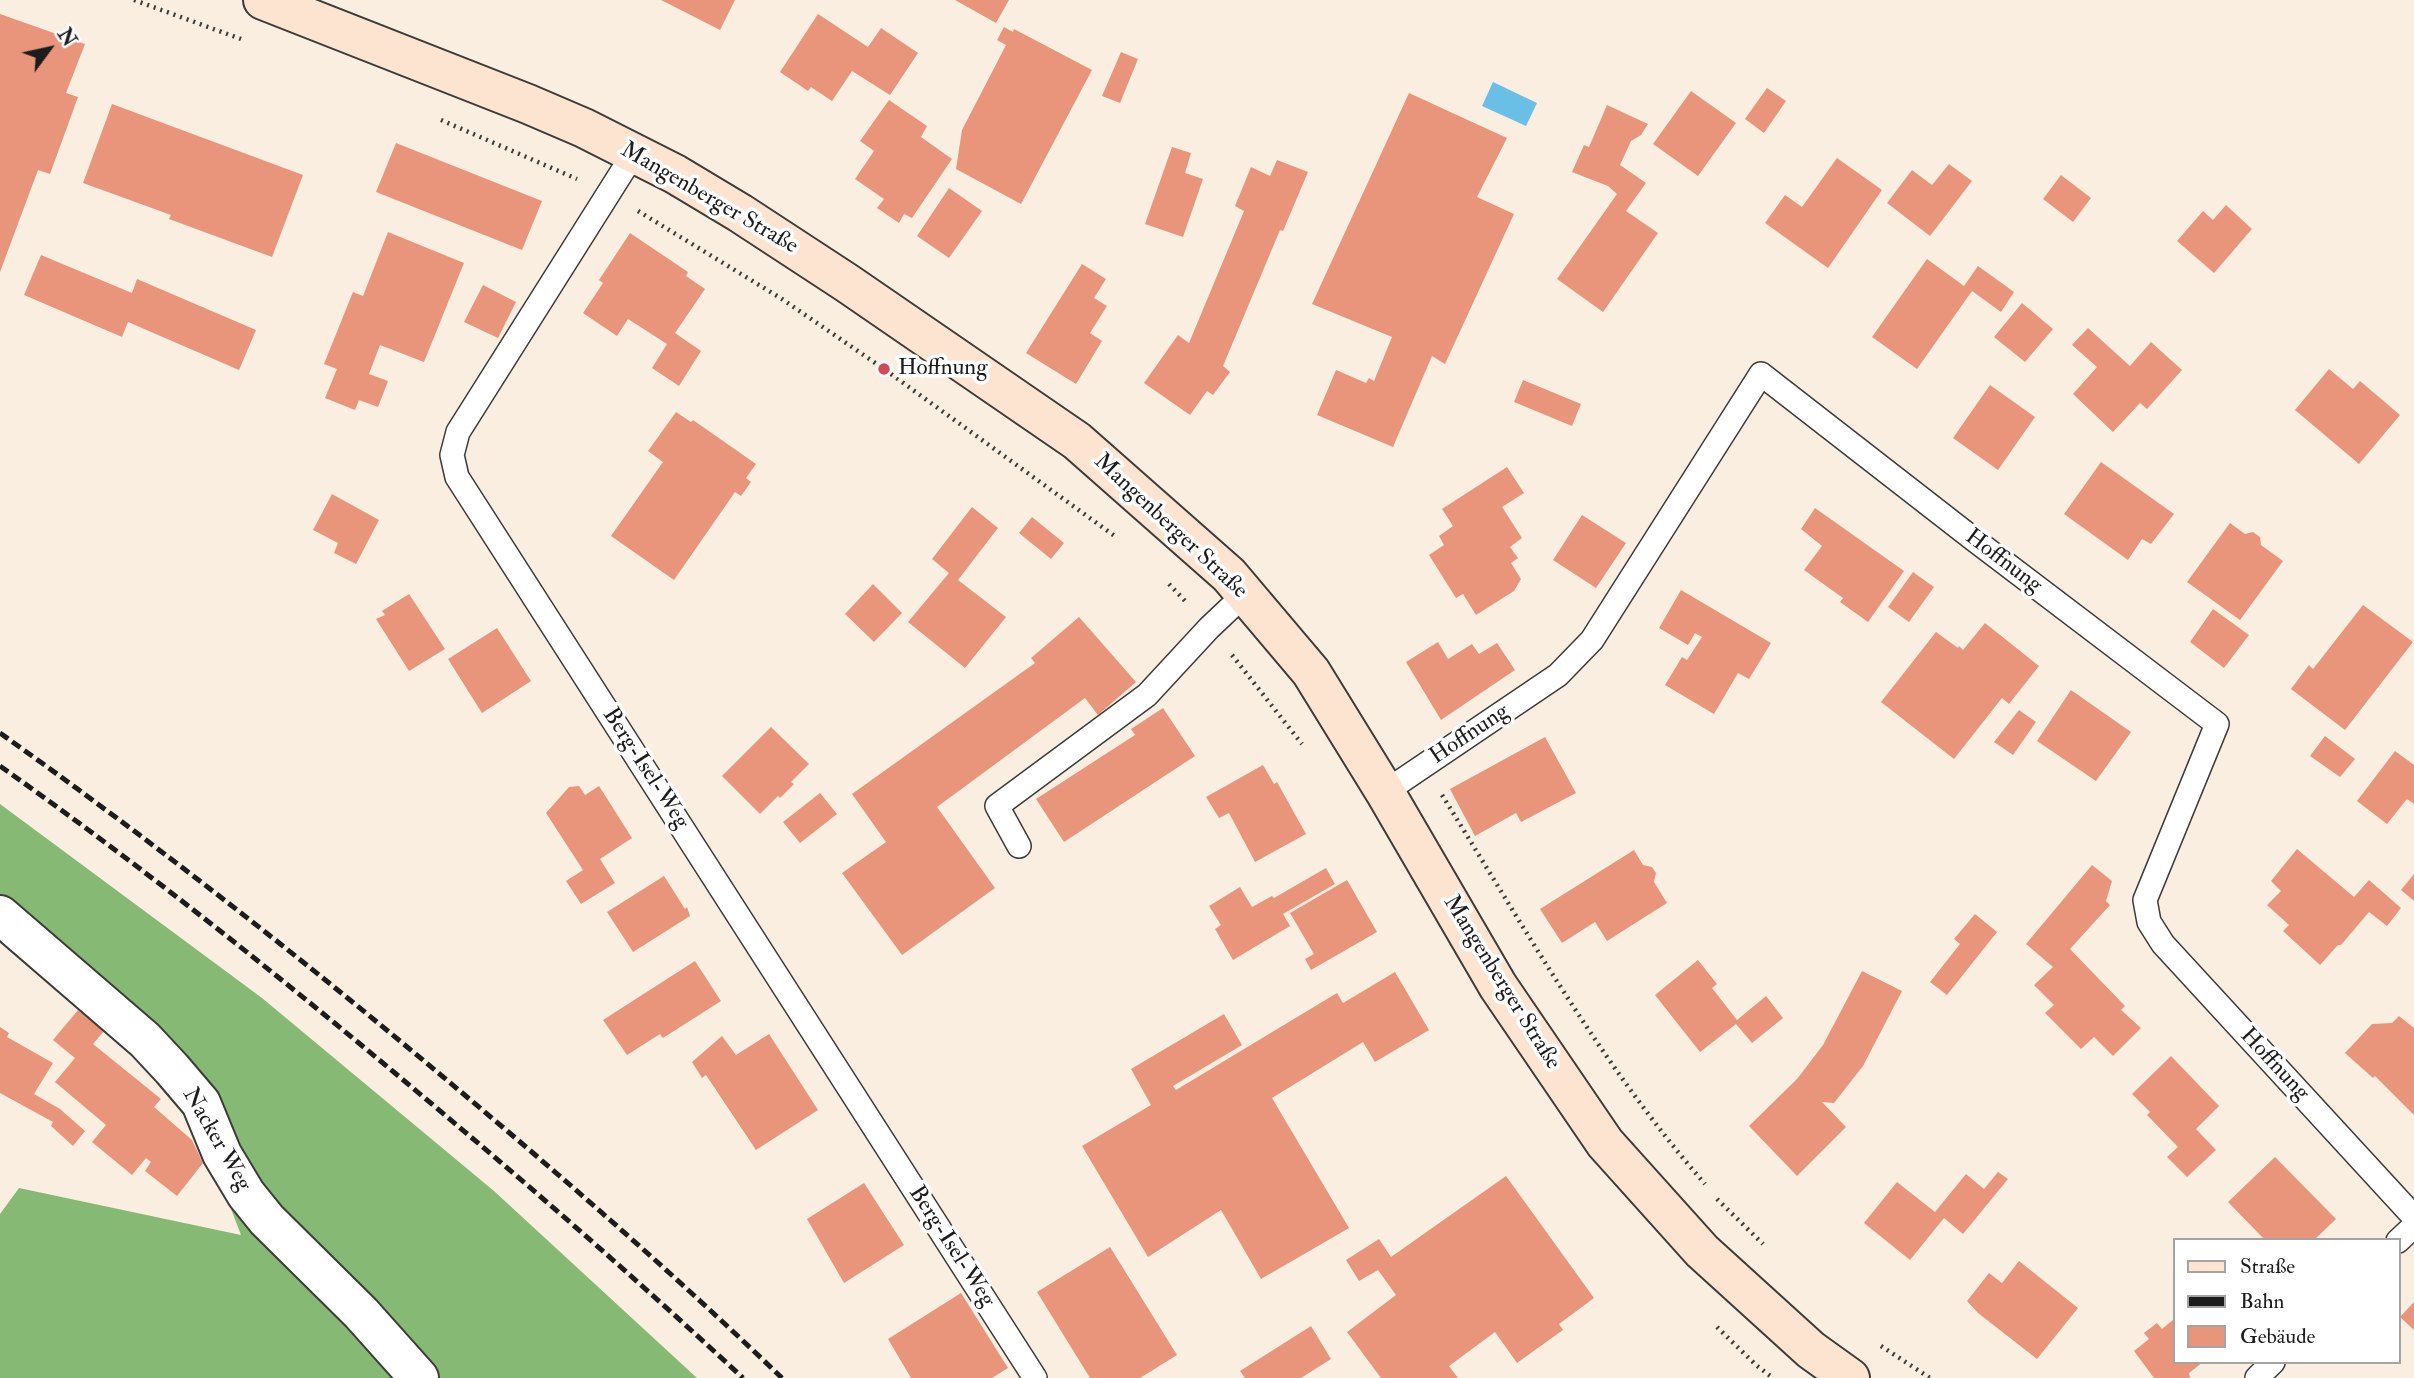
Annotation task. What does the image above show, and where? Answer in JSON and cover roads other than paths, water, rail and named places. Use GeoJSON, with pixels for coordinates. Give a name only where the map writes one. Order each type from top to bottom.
{"type":"FeatureCollection","features":[{"type":"Feature","properties":{"kind":"main road","name":"Mangenberger Straße"},"geometry":{"type":"LineString","coordinates":[[263,0],[503,94],[584,128],[634,153],[740,213],[1077,441],[1229,575],[1311,672],[1385,792],[1498,986],[1605,1143],[1702,1251],[1811,1350],[1850,1378]]}},
{"type":"Feature","properties":{"kind":"street","name":"Nacker Weg"},"geometry":{"type":"LineString","coordinates":[[0,915],[145,1040],[172,1069],[201,1103],[222,1154],[246,1194],[267,1220],[361,1314],[418,1378]]}},
{"type":"Feature","properties":{"kind":"lane","name":"Berg-Isel-Weg"},"geometry":{"type":"LineString","coordinates":[[634,153],[458,432],[452,455],[457,477],[1035,1378]]}},
{"type":"Feature","properties":{"kind":"lane","name":"Hoffnung"},"geometry":{"type":"LineString","coordinates":[[1385,792],[1559,675],[1592,640],[1761,374],[2217,724],[2145,900],[2149,922],[2163,944],[2414,1217]]}},
{"type":"Feature","properties":{"kind":"lane"},"geometry":{"type":"LineString","coordinates":[[1019,846],[997,806],[1147,695],[1209,628],[1245,594]]}},
{"type":"Feature","properties":{"kind":"lane"},"geometry":{"type":"LineString","coordinates":[[2400,1239],[2414,1226]]}},
{"type":"Feature","properties":{"kind":"lane"},"geometry":{"type":"LineString","coordinates":[[2257,1378],[2271,1364]]}},
{"type":"Feature","properties":{"kind":"water"},"geometry":{"type":"Polygon","coordinates":[[[1493,82],[1537,103],[1526,126],[1482,106],[1493,82]]]}},
{"type":"Feature","properties":{"kind":"railway"},"geometry":{"type":"LineString","coordinates":[[0,733],[169,857],[388,1031],[615,1224],[782,1378]]}},
{"type":"Feature","properties":{"kind":"railway"},"geometry":{"type":"LineString","coordinates":[[0,766],[166,889],[327,1017],[551,1206],[743,1378]]}},
{"type":"Feature","properties":{"kind":"place","name":"Hoffnung"},"geometry":{"type":"Point","coordinates":[884,369]}}]}
